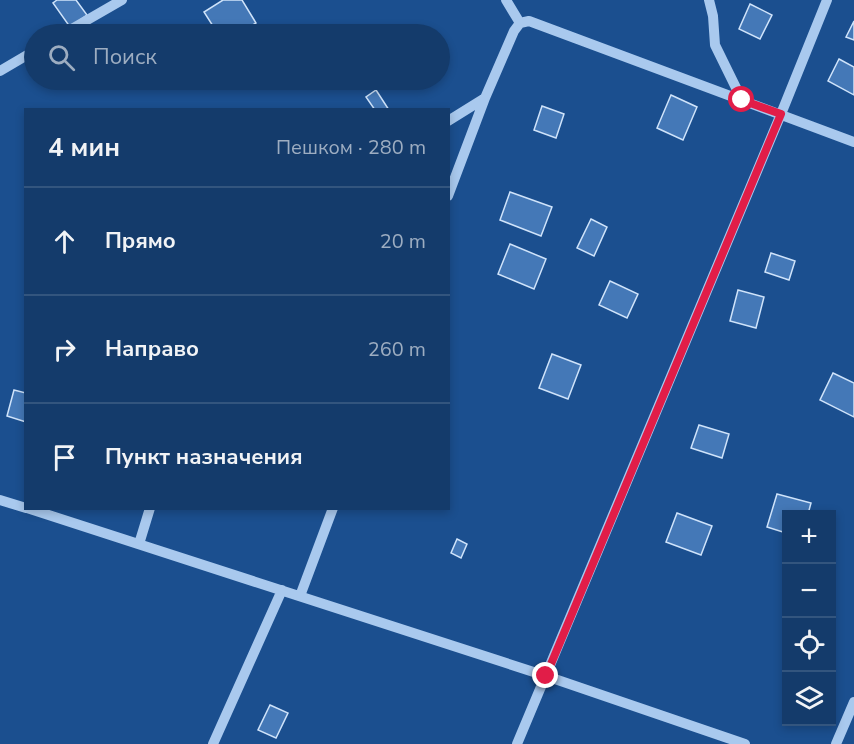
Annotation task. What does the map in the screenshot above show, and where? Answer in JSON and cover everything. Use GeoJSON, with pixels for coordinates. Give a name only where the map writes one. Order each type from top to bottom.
{"type":"FeatureCollection","features":[{"type":"Feature","properties":{"kind":"street"},"geometry":{"type":"LineString","coordinates":[[80,24],[122,0]]}},
{"type":"Feature","properties":{"kind":"street"},"geometry":{"type":"LineString","coordinates":[[506,0],[520,23]]}},
{"type":"Feature","properties":{"kind":"street"},"geometry":{"type":"LineString","coordinates":[[709,0],[713,16],[714,45],[742,100]]}},
{"type":"Feature","properties":{"kind":"street"},"geometry":{"type":"LineString","coordinates":[[517,744],[827,0]]}},
{"type":"Feature","properties":{"kind":"street"},"geometry":{"type":"LineString","coordinates":[[450,191],[485,98],[514,31],[520,23],[529,21],[854,142]]}},
{"type":"Feature","properties":{"kind":"street"},"geometry":{"type":"LineString","coordinates":[[0,71],[24,57]]}},
{"type":"Feature","properties":{"kind":"street"},"geometry":{"type":"LineString","coordinates":[[450,120],[485,98]]}},
{"type":"Feature","properties":{"kind":"street"},"geometry":{"type":"LineString","coordinates":[[0,500],[24,507]]}},
{"type":"Feature","properties":{"kind":"street"},"geometry":{"type":"LineString","coordinates":[[32,510],[546,676],[745,744]]}},
{"type":"Feature","properties":{"kind":"street"},"geometry":{"type":"LineString","coordinates":[[139,544],[149,510]]}},
{"type":"Feature","properties":{"kind":"street"},"geometry":{"type":"LineString","coordinates":[[300,596],[332,510]]}},
{"type":"Feature","properties":{"kind":"street"},"geometry":{"type":"LineString","coordinates":[[213,744],[282,590]]}},
{"type":"Feature","properties":{"kind":"street"},"geometry":{"type":"LineString","coordinates":[[836,744],[854,702]]}},
{"type":"Feature","properties":{"kind":"building"},"geometry":{"type":"Polygon","coordinates":[[[57,0],[76,0],[87,15],[74,24],[68,24],[53,3],[57,0]]]}},
{"type":"Feature","properties":{"kind":"building"},"geometry":{"type":"Polygon","coordinates":[[[223,0],[242,0],[256,23],[212,24],[204,12],[223,0]]]}},
{"type":"Feature","properties":{"kind":"building"},"geometry":{"type":"Polygon","coordinates":[[[750,4],[772,15],[760,39],[739,29],[750,4]]]}},
{"type":"Feature","properties":{"kind":"building"},"geometry":{"type":"Polygon","coordinates":[[[854,21],[854,40],[846,37],[854,21]]]}},
{"type":"Feature","properties":{"kind":"building"},"geometry":{"type":"Polygon","coordinates":[[[839,59],[854,67],[854,95],[828,81],[839,59]]]}},
{"type":"Feature","properties":{"kind":"building"},"geometry":{"type":"Polygon","coordinates":[[[376,90],[388,108],[374,108],[366,97],[376,90]]]}},
{"type":"Feature","properties":{"kind":"building"},"geometry":{"type":"Polygon","coordinates":[[[671,95],[697,107],[683,140],[657,128],[671,95]]]}},
{"type":"Feature","properties":{"kind":"building"},"geometry":{"type":"Polygon","coordinates":[[[542,106],[564,114],[556,138],[534,130],[542,106]]]}},
{"type":"Feature","properties":{"kind":"building"},"geometry":{"type":"Polygon","coordinates":[[[510,192],[552,207],[541,236],[500,220],[510,192]]]}},
{"type":"Feature","properties":{"kind":"building"},"geometry":{"type":"Polygon","coordinates":[[[591,219],[607,227],[594,256],[577,248],[591,219]]]}},
{"type":"Feature","properties":{"kind":"building"},"geometry":{"type":"Polygon","coordinates":[[[510,244],[546,259],[534,289],[498,274],[510,244]]]}},
{"type":"Feature","properties":{"kind":"building"},"geometry":{"type":"Polygon","coordinates":[[[771,253],[795,261],[789,280],[765,272],[771,253]]]}},
{"type":"Feature","properties":{"kind":"building"},"geometry":{"type":"Polygon","coordinates":[[[610,281],[638,294],[627,318],[599,305],[610,281]]]}},
{"type":"Feature","properties":{"kind":"building"},"geometry":{"type":"Polygon","coordinates":[[[738,290],[764,297],[756,328],[730,321],[738,290]]]}},
{"type":"Feature","properties":{"kind":"building"},"geometry":{"type":"Polygon","coordinates":[[[552,354],[581,365],[568,399],[539,388],[552,354]]]}},
{"type":"Feature","properties":{"kind":"building"},"geometry":{"type":"Polygon","coordinates":[[[833,373],[854,383],[854,417],[820,400],[833,373]]]}},
{"type":"Feature","properties":{"kind":"building"},"geometry":{"type":"Polygon","coordinates":[[[14,390],[24,392],[24,421],[7,416],[14,390]]]}},
{"type":"Feature","properties":{"kind":"building"},"geometry":{"type":"Polygon","coordinates":[[[699,425],[729,434],[722,458],[691,448],[699,425]]]}},
{"type":"Feature","properties":{"kind":"building"},"geometry":{"type":"Polygon","coordinates":[[[777,494],[811,503],[809,510],[782,510],[782,532],[767,527],[777,494]]]}},
{"type":"Feature","properties":{"kind":"building"},"geometry":{"type":"Polygon","coordinates":[[[677,513],[712,526],[701,555],[666,542],[677,513]]]}},
{"type":"Feature","properties":{"kind":"building"},"geometry":{"type":"Polygon","coordinates":[[[457,539],[467,544],[461,558],[451,553],[457,539]]]}},
{"type":"Feature","properties":{"kind":"building"},"geometry":{"type":"Polygon","coordinates":[[[270,705],[288,713],[276,738],[258,730],[270,705]]]}},
{"type":"Feature","properties":{"kind":"route"},"geometry":{"type":"LineString","coordinates":[[546,676],[781,114],[742,100]]}}]}
